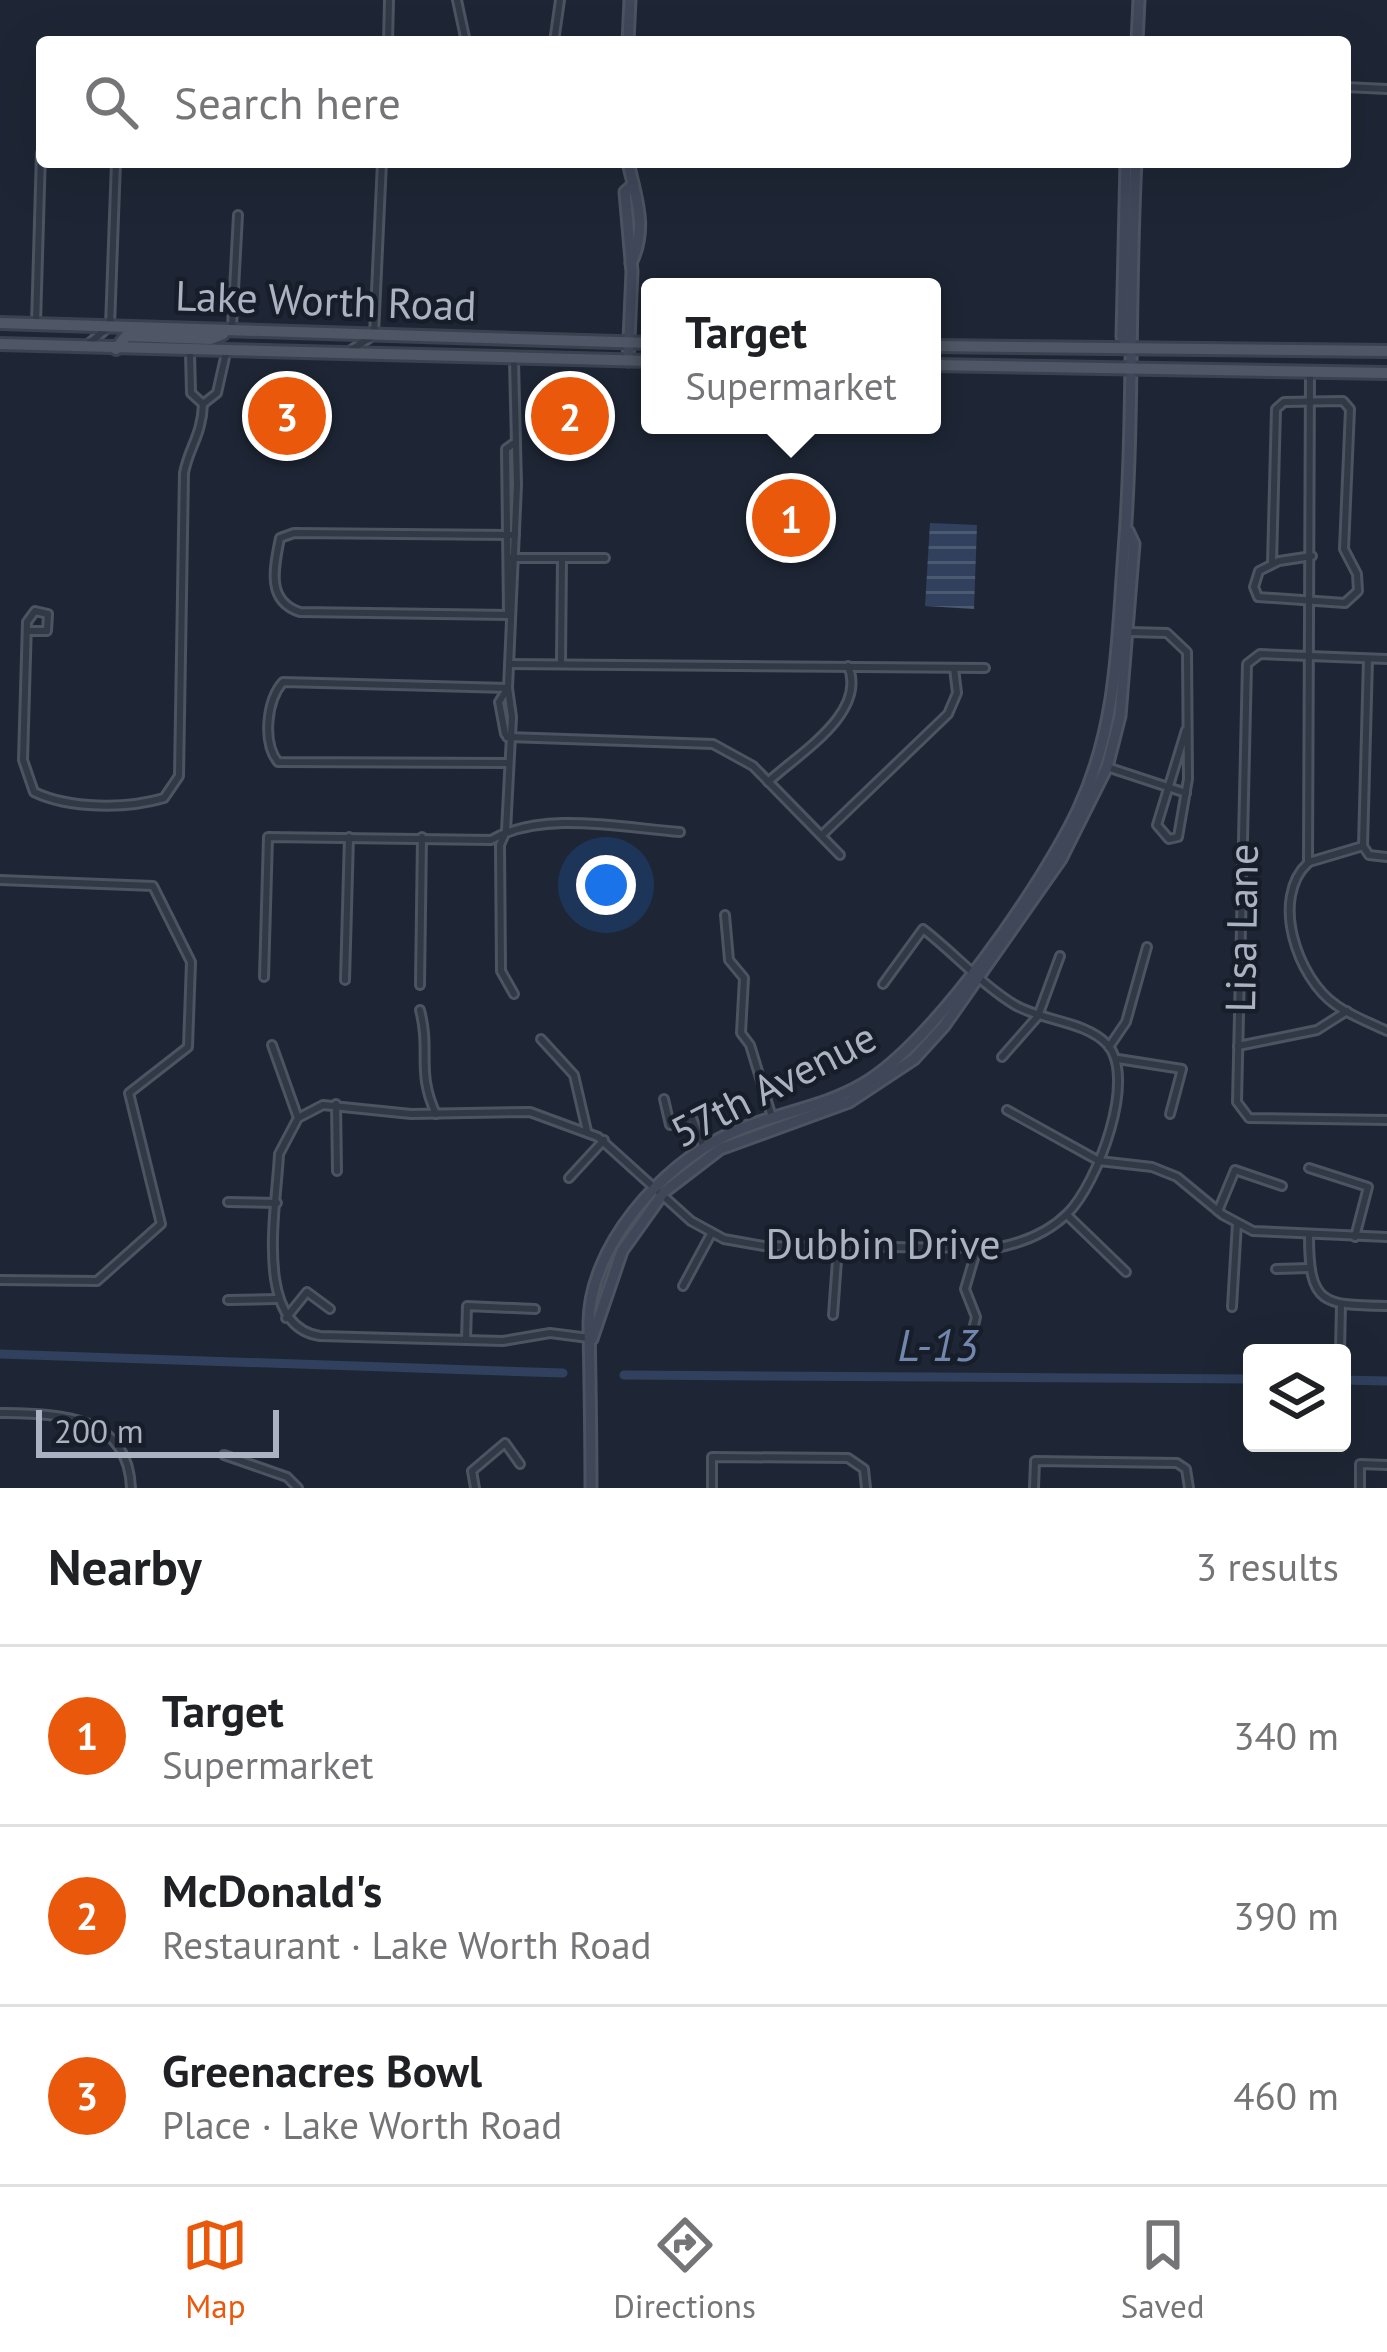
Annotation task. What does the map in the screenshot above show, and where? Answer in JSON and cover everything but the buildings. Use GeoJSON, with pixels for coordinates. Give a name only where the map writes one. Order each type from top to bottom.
{"type":"FeatureCollection","features":[{"type":"Feature","properties":{"kind":"main road","name":"Lake Worth Road"},"geometry":{"type":"LineString","coordinates":[[0,327],[37,324],[641,343]]}},
{"type":"Feature","properties":{"kind":"main road"},"geometry":{"type":"LineString","coordinates":[[116,349],[126,336],[210,339],[232,331]]}},
{"type":"Feature","properties":{"kind":"main road","name":"Lake Worth Road"},"geometry":{"type":"LineString","coordinates":[[0,344],[641,362]]}},
{"type":"Feature","properties":{"kind":"main road"},"geometry":{"type":"LineString","coordinates":[[941,349],[1387,351]]}},
{"type":"Feature","properties":{"kind":"main road"},"geometry":{"type":"LineString","coordinates":[[941,365],[1387,370]]}},
{"type":"Feature","properties":{"kind":"street"},"geometry":{"type":"LineString","coordinates":[[388,36],[389,0]]}},
{"type":"Feature","properties":{"kind":"street"},"geometry":{"type":"LineString","coordinates":[[457,0],[465,36]]}},
{"type":"Feature","properties":{"kind":"street"},"geometry":{"type":"LineString","coordinates":[[555,36],[560,0]]}},
{"type":"Feature","properties":{"kind":"street"},"geometry":{"type":"LineString","coordinates":[[628,36],[630,0]]}},
{"type":"Feature","properties":{"kind":"street"},"geometry":{"type":"LineString","coordinates":[[1137,36],[1139,0]]}},
{"type":"Feature","properties":{"kind":"street"},"geometry":{"type":"LineString","coordinates":[[1351,87],[1387,88]]}},
{"type":"Feature","properties":{"kind":"street"},"geometry":{"type":"LineString","coordinates":[[37,324],[41,168]]}},
{"type":"Feature","properties":{"kind":"street"},"geometry":{"type":"LineString","coordinates":[[81,348],[110,326],[116,168]]}},
{"type":"Feature","properties":{"kind":"street"},"geometry":{"type":"LineString","coordinates":[[330,356],[355,349],[374,335],[382,168]]}},
{"type":"Feature","properties":{"kind":"street"},"geometry":{"type":"LineString","coordinates":[[628,361],[632,263],[641,242],[629,168]]}},
{"type":"Feature","properties":{"kind":"street","name":"57th Avenue"},"geometry":{"type":"LineString","coordinates":[[1126,168],[1122,337],[1130,349]]}},
{"type":"Feature","properties":{"kind":"street","name":"57th Avenue"},"geometry":{"type":"LineString","coordinates":[[591,1488],[592,1339],[622,1251],[660,1189],[706,1153],[774,1122],[829,1110],[892,1076],[930,1043],[1053,854],[1097,765],[1117,679],[1128,531],[1136,168]]}},
{"type":"Feature","properties":{"kind":"street"},"geometry":{"type":"LineString","coordinates":[[232,331],[238,215]]}},
{"type":"Feature","properties":{"kind":"street"},"geometry":{"type":"LineString","coordinates":[[190,352],[190,393],[203,404]]}},
{"type":"Feature","properties":{"kind":"street"},"geometry":{"type":"LineString","coordinates":[[30,631],[47,632],[48,614],[31,613],[22,760],[34,792],[50,800],[121,805],[164,798],[179,776],[184,473],[187,458],[198,444],[203,404],[217,393],[226,353]]}},
{"type":"Feature","properties":{"kind":"street"},"geometry":{"type":"LineString","coordinates":[[509,558],[515,536],[518,453],[513,444],[514,361]]}},
{"type":"Feature","properties":{"kind":"street"},"geometry":{"type":"LineString","coordinates":[[1310,371],[1308,862],[1289,894],[1294,934],[1312,978],[1347,1011],[1387,1031]]}},
{"type":"Feature","properties":{"kind":"street"},"geometry":{"type":"LineString","coordinates":[[1272,564],[1276,409],[1284,402],[1343,401],[1350,409],[1344,550],[1359,579],[1355,596],[1345,603],[1258,598],[1256,576],[1272,564],[1312,556]]}},
{"type":"Feature","properties":{"kind":"street"},"geometry":{"type":"LineString","coordinates":[[513,444],[506,449],[508,688],[499,702],[507,737],[506,831],[500,845],[501,971],[514,994]]}},
{"type":"Feature","properties":{"kind":"street","name":"57th Avenue"},"geometry":{"type":"LineString","coordinates":[[977,972],[1061,860],[1107,767],[1120,716],[1130,632],[1134,544],[1128,531]]}},
{"type":"Feature","properties":{"kind":"street"},"geometry":{"type":"LineString","coordinates":[[508,615],[289,608],[275,594],[280,538],[294,532],[515,536]]}},
{"type":"Feature","properties":{"kind":"street"},"geometry":{"type":"LineString","coordinates":[[509,558],[605,558]]}},
{"type":"Feature","properties":{"kind":"street"},"geometry":{"type":"LineString","coordinates":[[560,664],[562,558]]}},
{"type":"Feature","properties":{"kind":"street"},"geometry":{"type":"LineString","coordinates":[[1130,632],[1167,633],[1182,643],[1190,671],[1184,826],[1178,837],[1168,839],[1157,826],[1186,730]]}},
{"type":"Feature","properties":{"kind":"street","name":"Lisa Lane"},"geometry":{"type":"LineString","coordinates":[[1311,656],[1260,654],[1247,664],[1237,1102],[1244,1116],[1387,1120]]}},
{"type":"Feature","properties":{"kind":"street"},"geometry":{"type":"LineString","coordinates":[[1311,656],[1387,659]]}},
{"type":"Feature","properties":{"kind":"street"},"geometry":{"type":"LineString","coordinates":[[1369,658],[1363,846],[1369,855],[1387,856]]}},
{"type":"Feature","properties":{"kind":"street"},"geometry":{"type":"LineString","coordinates":[[508,664],[985,668]]}},
{"type":"Feature","properties":{"kind":"street"},"geometry":{"type":"LineString","coordinates":[[768,782],[845,710],[854,686],[848,666]]}},
{"type":"Feature","properties":{"kind":"street"},"geometry":{"type":"LineString","coordinates":[[821,836],[948,714],[957,693],[954,668]]}},
{"type":"Feature","properties":{"kind":"street"},"geometry":{"type":"LineString","coordinates":[[507,763],[278,762],[271,753],[270,700],[283,682],[508,688]]}},
{"type":"Feature","properties":{"kind":"street"},"geometry":{"type":"LineString","coordinates":[[507,737],[697,740],[744,759],[840,855]]}},
{"type":"Feature","properties":{"kind":"street"},"geometry":{"type":"LineString","coordinates":[[1107,767],[1186,793]]}},
{"type":"Feature","properties":{"kind":"street"},"geometry":{"type":"LineString","coordinates":[[264,977],[268,837],[491,840],[506,831],[572,824],[680,832]]}},
{"type":"Feature","properties":{"kind":"street"},"geometry":{"type":"LineString","coordinates":[[345,980],[349,837]]}},
{"type":"Feature","properties":{"kind":"street"},"geometry":{"type":"LineString","coordinates":[[420,985],[422,837]]}},
{"type":"Feature","properties":{"kind":"street"},"geometry":{"type":"LineString","coordinates":[[1308,862],[1363,846]]}},
{"type":"Feature","properties":{"kind":"street"},"geometry":{"type":"LineString","coordinates":[[0,880],[153,886],[191,962],[188,1047],[129,1093],[161,1224],[97,1281],[0,1280]]}},
{"type":"Feature","properties":{"kind":"street"},"geometry":{"type":"LineString","coordinates":[[725,915],[729,960],[744,978],[741,1033],[750,1045],[774,1122]]}},
{"type":"Feature","properties":{"kind":"street"},"geometry":{"type":"LineString","coordinates":[[883,984],[923,929],[977,972],[987,986],[1038,1016],[1090,1032],[1117,1059],[1181,1069],[1170,1114]]}},
{"type":"Feature","properties":{"kind":"street"},"geometry":{"type":"LineString","coordinates":[[1109,1047],[1126,1022],[1147,947]]}},
{"type":"Feature","properties":{"kind":"street"},"geometry":{"type":"LineString","coordinates":[[1002,1057],[1038,1016],[1060,956]]}},
{"type":"Feature","properties":{"kind":"street"},"geometry":{"type":"LineString","coordinates":[[420,1010],[428,1042],[420,1070],[436,1114]]}},
{"type":"Feature","properties":{"kind":"street"},"geometry":{"type":"LineString","coordinates":[[1238,1046],[1317,1030],[1347,1011]]}},
{"type":"Feature","properties":{"kind":"street"},"geometry":{"type":"LineString","coordinates":[[541,1039],[574,1075],[587,1131]]}},
{"type":"Feature","properties":{"kind":"street"},"geometry":{"type":"LineString","coordinates":[[272,1045],[298,1118]]}},
{"type":"Feature","properties":{"kind":"street","name":"Dubbin Drive"},"geometry":{"type":"LineString","coordinates":[[336,1104],[436,1114],[530,1112],[604,1140],[711,1234],[764,1246],[977,1248],[1028,1240],[1066,1214],[1099,1161],[1120,1087],[1117,1059]]}},
{"type":"Feature","properties":{"kind":"street"},"geometry":{"type":"LineString","coordinates":[[664,1099],[670,1125],[692,1118],[706,1153]]}},
{"type":"Feature","properties":{"kind":"street"},"geometry":{"type":"LineString","coordinates":[[337,1171],[336,1104],[298,1118],[280,1147],[276,1299],[286,1318],[314,1335],[511,1341],[550,1333],[592,1339]]}},
{"type":"Feature","properties":{"kind":"street"},"geometry":{"type":"LineString","coordinates":[[1007,1110],[1099,1161],[1165,1171],[1218,1211],[1267,1234],[1387,1237]]}},
{"type":"Feature","properties":{"kind":"street"},"geometry":{"type":"LineString","coordinates":[[569,1178],[604,1140]]}},
{"type":"Feature","properties":{"kind":"street"},"geometry":{"type":"LineString","coordinates":[[1309,1168],[1368,1187],[1355,1237]]}},
{"type":"Feature","properties":{"kind":"street"},"geometry":{"type":"LineString","coordinates":[[1218,1211],[1234,1170],[1282,1186]]}},
{"type":"Feature","properties":{"kind":"street"},"geometry":{"type":"LineString","coordinates":[[228,1202],[277,1203]]}},
{"type":"Feature","properties":{"kind":"street"},"geometry":{"type":"LineString","coordinates":[[1066,1214],[1126,1272]]}},
{"type":"Feature","properties":{"kind":"street"},"geometry":{"type":"LineString","coordinates":[[1232,1306],[1237,1222]]}},
{"type":"Feature","properties":{"kind":"street"},"geometry":{"type":"LineString","coordinates":[[683,1286],[711,1234]]}},
{"type":"Feature","properties":{"kind":"street"},"geometry":{"type":"LineString","coordinates":[[1309,1236],[1309,1268],[1316,1291],[1342,1305],[1387,1306]]}},
{"type":"Feature","properties":{"kind":"street"},"geometry":{"type":"LineString","coordinates":[[833,1315],[838,1247]]}},
{"type":"Feature","properties":{"kind":"street"},"geometry":{"type":"LineString","coordinates":[[970,1342],[976,1317],[965,1289],[977,1248]]}},
{"type":"Feature","properties":{"kind":"street"},"geometry":{"type":"LineString","coordinates":[[1276,1269],[1309,1268]]}},
{"type":"Feature","properties":{"kind":"street"},"geometry":{"type":"LineString","coordinates":[[286,1318],[307,1292],[330,1309]]}},
{"type":"Feature","properties":{"kind":"street"},"geometry":{"type":"LineString","coordinates":[[228,1300],[276,1299]]}},
{"type":"Feature","properties":{"kind":"street"},"geometry":{"type":"LineString","coordinates":[[1340,1344],[1342,1305]]}},
{"type":"Feature","properties":{"kind":"street"},"geometry":{"type":"LineString","coordinates":[[466,1340],[467,1306],[535,1309]]}},
{"type":"Feature","properties":{"kind":"street"},"geometry":{"type":"LineString","coordinates":[[0,1413],[59,1414],[93,1424],[119,1448],[131,1488]]}},
{"type":"Feature","properties":{"kind":"street"},"geometry":{"type":"LineString","coordinates":[[476,1488],[472,1471],[505,1442],[520,1464]]}},
{"type":"Feature","properties":{"kind":"street"},"geometry":{"type":"LineString","coordinates":[[224,1455],[287,1477],[298,1488]]}},
{"type":"Feature","properties":{"kind":"street"},"geometry":{"type":"LineString","coordinates":[[712,1488],[712,1457],[848,1458],[865,1469],[866,1488]]}},
{"type":"Feature","properties":{"kind":"street"},"geometry":{"type":"LineString","coordinates":[[1034,1488],[1035,1461],[1177,1463],[1186,1469],[1190,1488]]}},
{"type":"Feature","properties":{"kind":"street"},"geometry":{"type":"LineString","coordinates":[[1360,1488],[1360,1464],[1387,1465]]}},
{"type":"Feature","properties":{"kind":"water"},"geometry":{"type":"Polygon","coordinates":[[[930,523],[977,525],[974,609],[925,606],[930,523]]]}},
{"type":"Feature","properties":{"kind":"waterway","name":"L-13"},"geometry":{"type":"LineString","coordinates":[[0,1354],[563,1373]]}},
{"type":"Feature","properties":{"kind":"waterway","name":"L-13"},"geometry":{"type":"LineString","coordinates":[[624,1375],[1243,1379]]}},
{"type":"Feature","properties":{"kind":"waterway","name":"L-13"},"geometry":{"type":"LineString","coordinates":[[1351,1380],[1387,1381]]}},
{"type":"Feature","properties":{"kind":"place","name":"Greenacres Bowl"},"geometry":{"type":"Point","coordinates":[287,416]}},
{"type":"Feature","properties":{"kind":"place","name":"McDonald's"},"geometry":{"type":"Point","coordinates":[570,416]}},
{"type":"Feature","properties":{"kind":"place","name":"Target"},"geometry":{"type":"Point","coordinates":[791,518]}}]}
